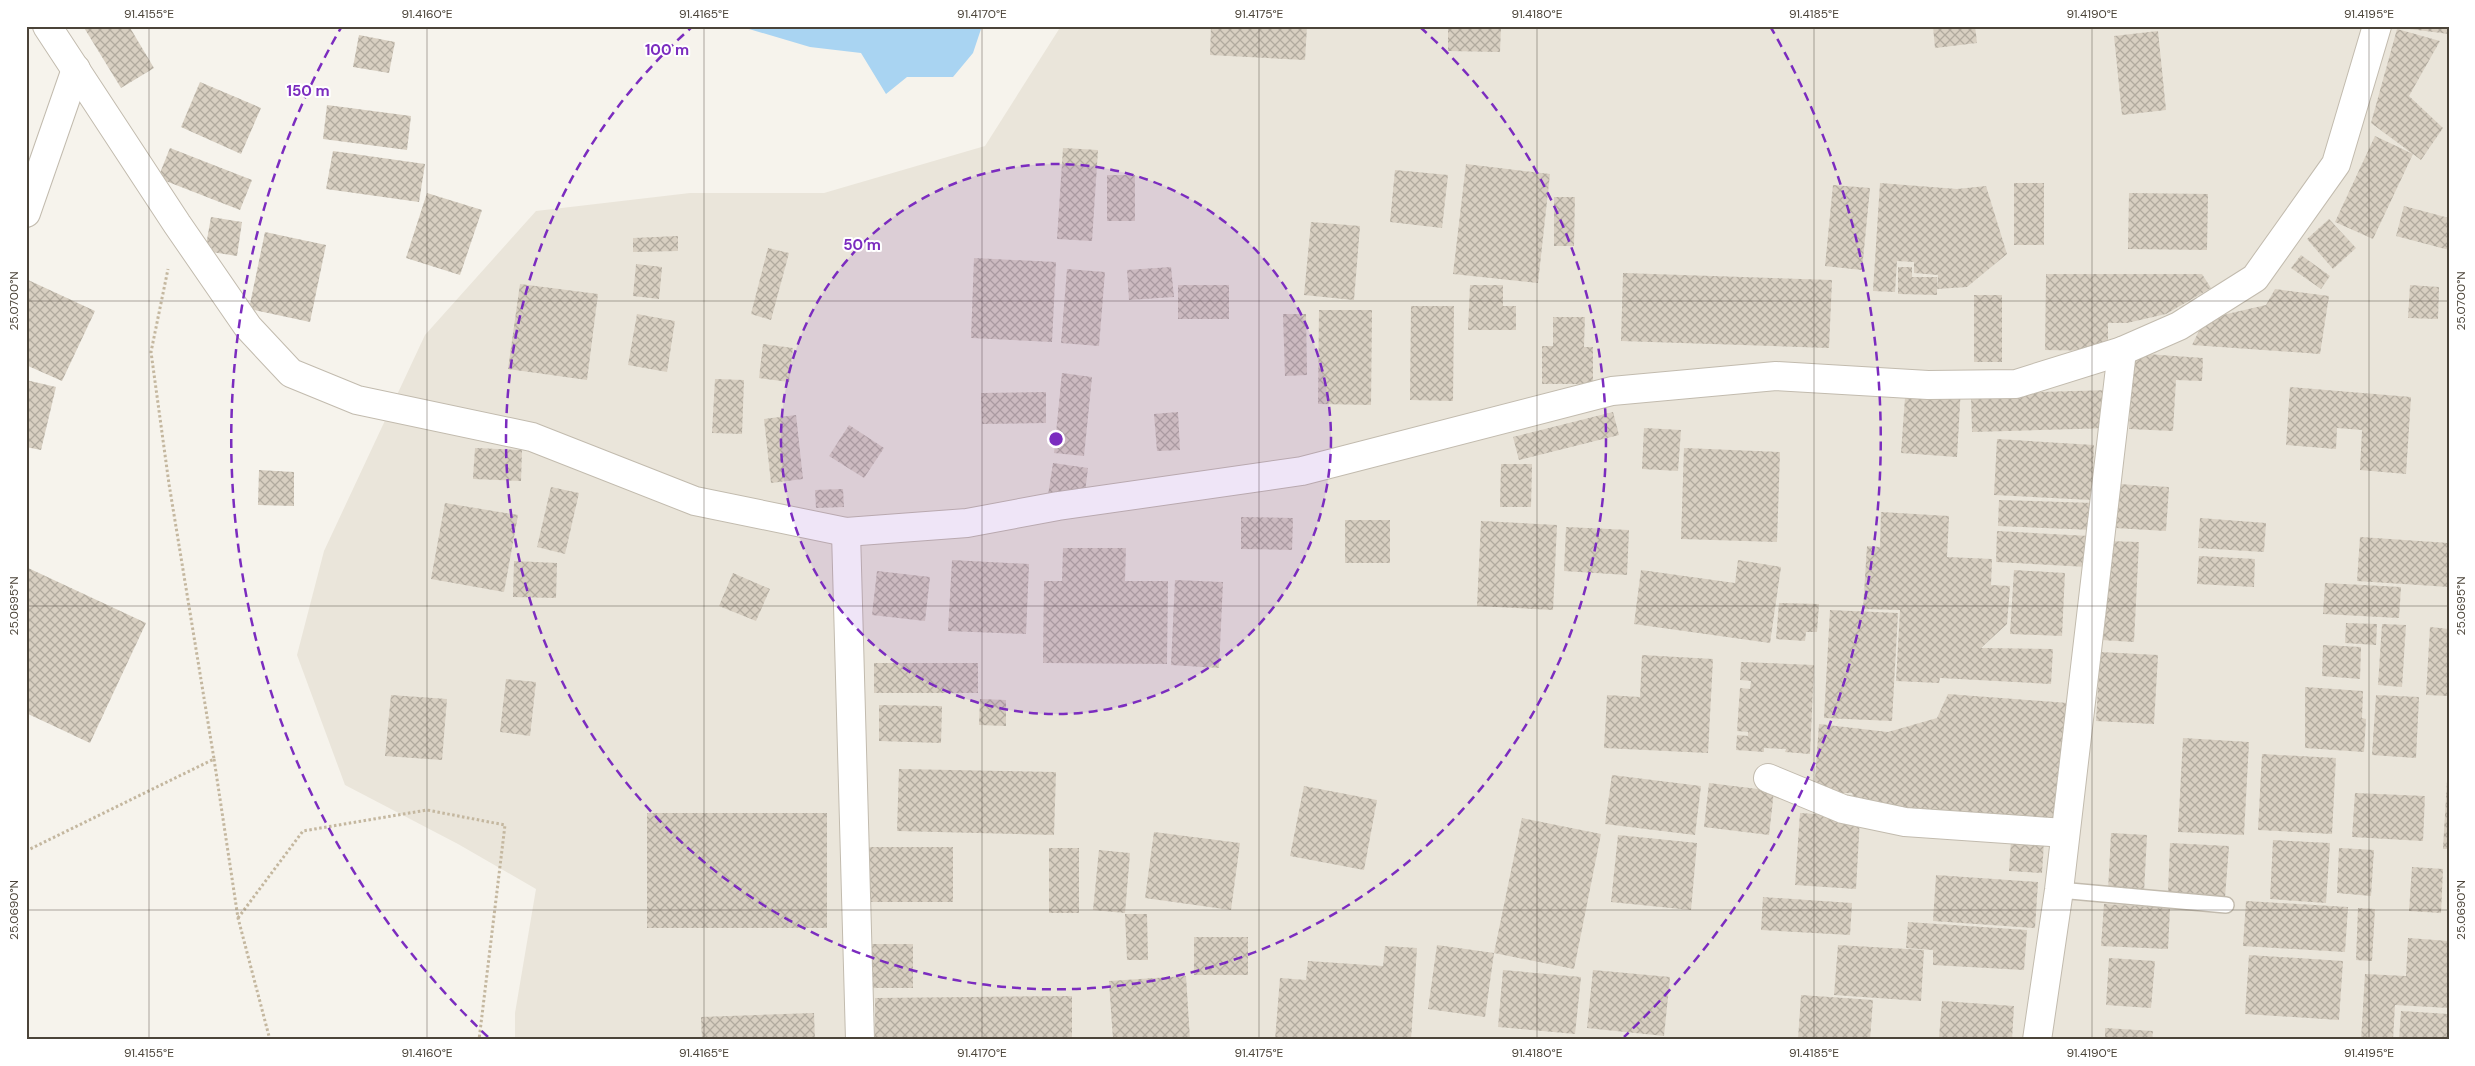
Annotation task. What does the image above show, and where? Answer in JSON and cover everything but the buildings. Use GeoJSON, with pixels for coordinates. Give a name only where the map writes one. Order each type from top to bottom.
{"type":"FeatureCollection","features":[{"type":"Feature","properties":{"kind":"street"},"geometry":{"type":"LineString","coordinates":[[47,26],[177,224],[248,327],[292,373],[357,400],[532,437],[696,501],[846,532],[967,523],[1058,506],[1302,471],[1612,391],[1776,376],[1928,385],[2016,384],[2122,351],[2179,326],[2255,278],[2336,164],[2377,26]]}},
{"type":"Feature","properties":{"kind":"street"},"geometry":{"type":"LineString","coordinates":[[26,213],[76,69]]}},
{"type":"Feature","properties":{"kind":"street"},"geometry":{"type":"LineString","coordinates":[[2037,1040],[2059,890],[2122,351]]}},
{"type":"Feature","properties":{"kind":"street"},"geometry":{"type":"LineString","coordinates":[[846,532],[860,1040]]}},
{"type":"Feature","properties":{"kind":"street"},"geometry":{"type":"LineString","coordinates":[[1768,778],[1844,809],[1905,822],[2065,833]]}},
{"type":"Feature","properties":{"kind":"lane"},"geometry":{"type":"LineString","coordinates":[[2059,890],[2226,905]]}},
{"type":"Feature","properties":{"kind":"path"},"geometry":{"type":"LineString","coordinates":[[177,224],[150,352],[169,484],[238,918],[270,1040]]}},
{"type":"Feature","properties":{"kind":"path"},"geometry":{"type":"LineString","coordinates":[[26,851],[214,759]]}},
{"type":"Feature","properties":{"kind":"path"},"geometry":{"type":"LineString","coordinates":[[238,918],[303,831],[428,810],[505,826],[479,1040]]}},
{"type":"Feature","properties":{"kind":"shaded area"},"geometry":{"type":"Polygon","coordinates":[[[1061,26],[2449,26],[2449,1040],[515,1040],[515,1013],[536,889],[458,844],[345,785],[297,655],[324,551],[425,335],[536,211],[690,193],[824,193],[985,146],[1061,26]]]}},
{"type":"Feature","properties":{"kind":"water"},"geometry":{"type":"Polygon","coordinates":[[[739,26],[982,26],[973,53],[953,77],[907,77],[886,94],[861,53],[810,47],[739,26]]]}}]}
